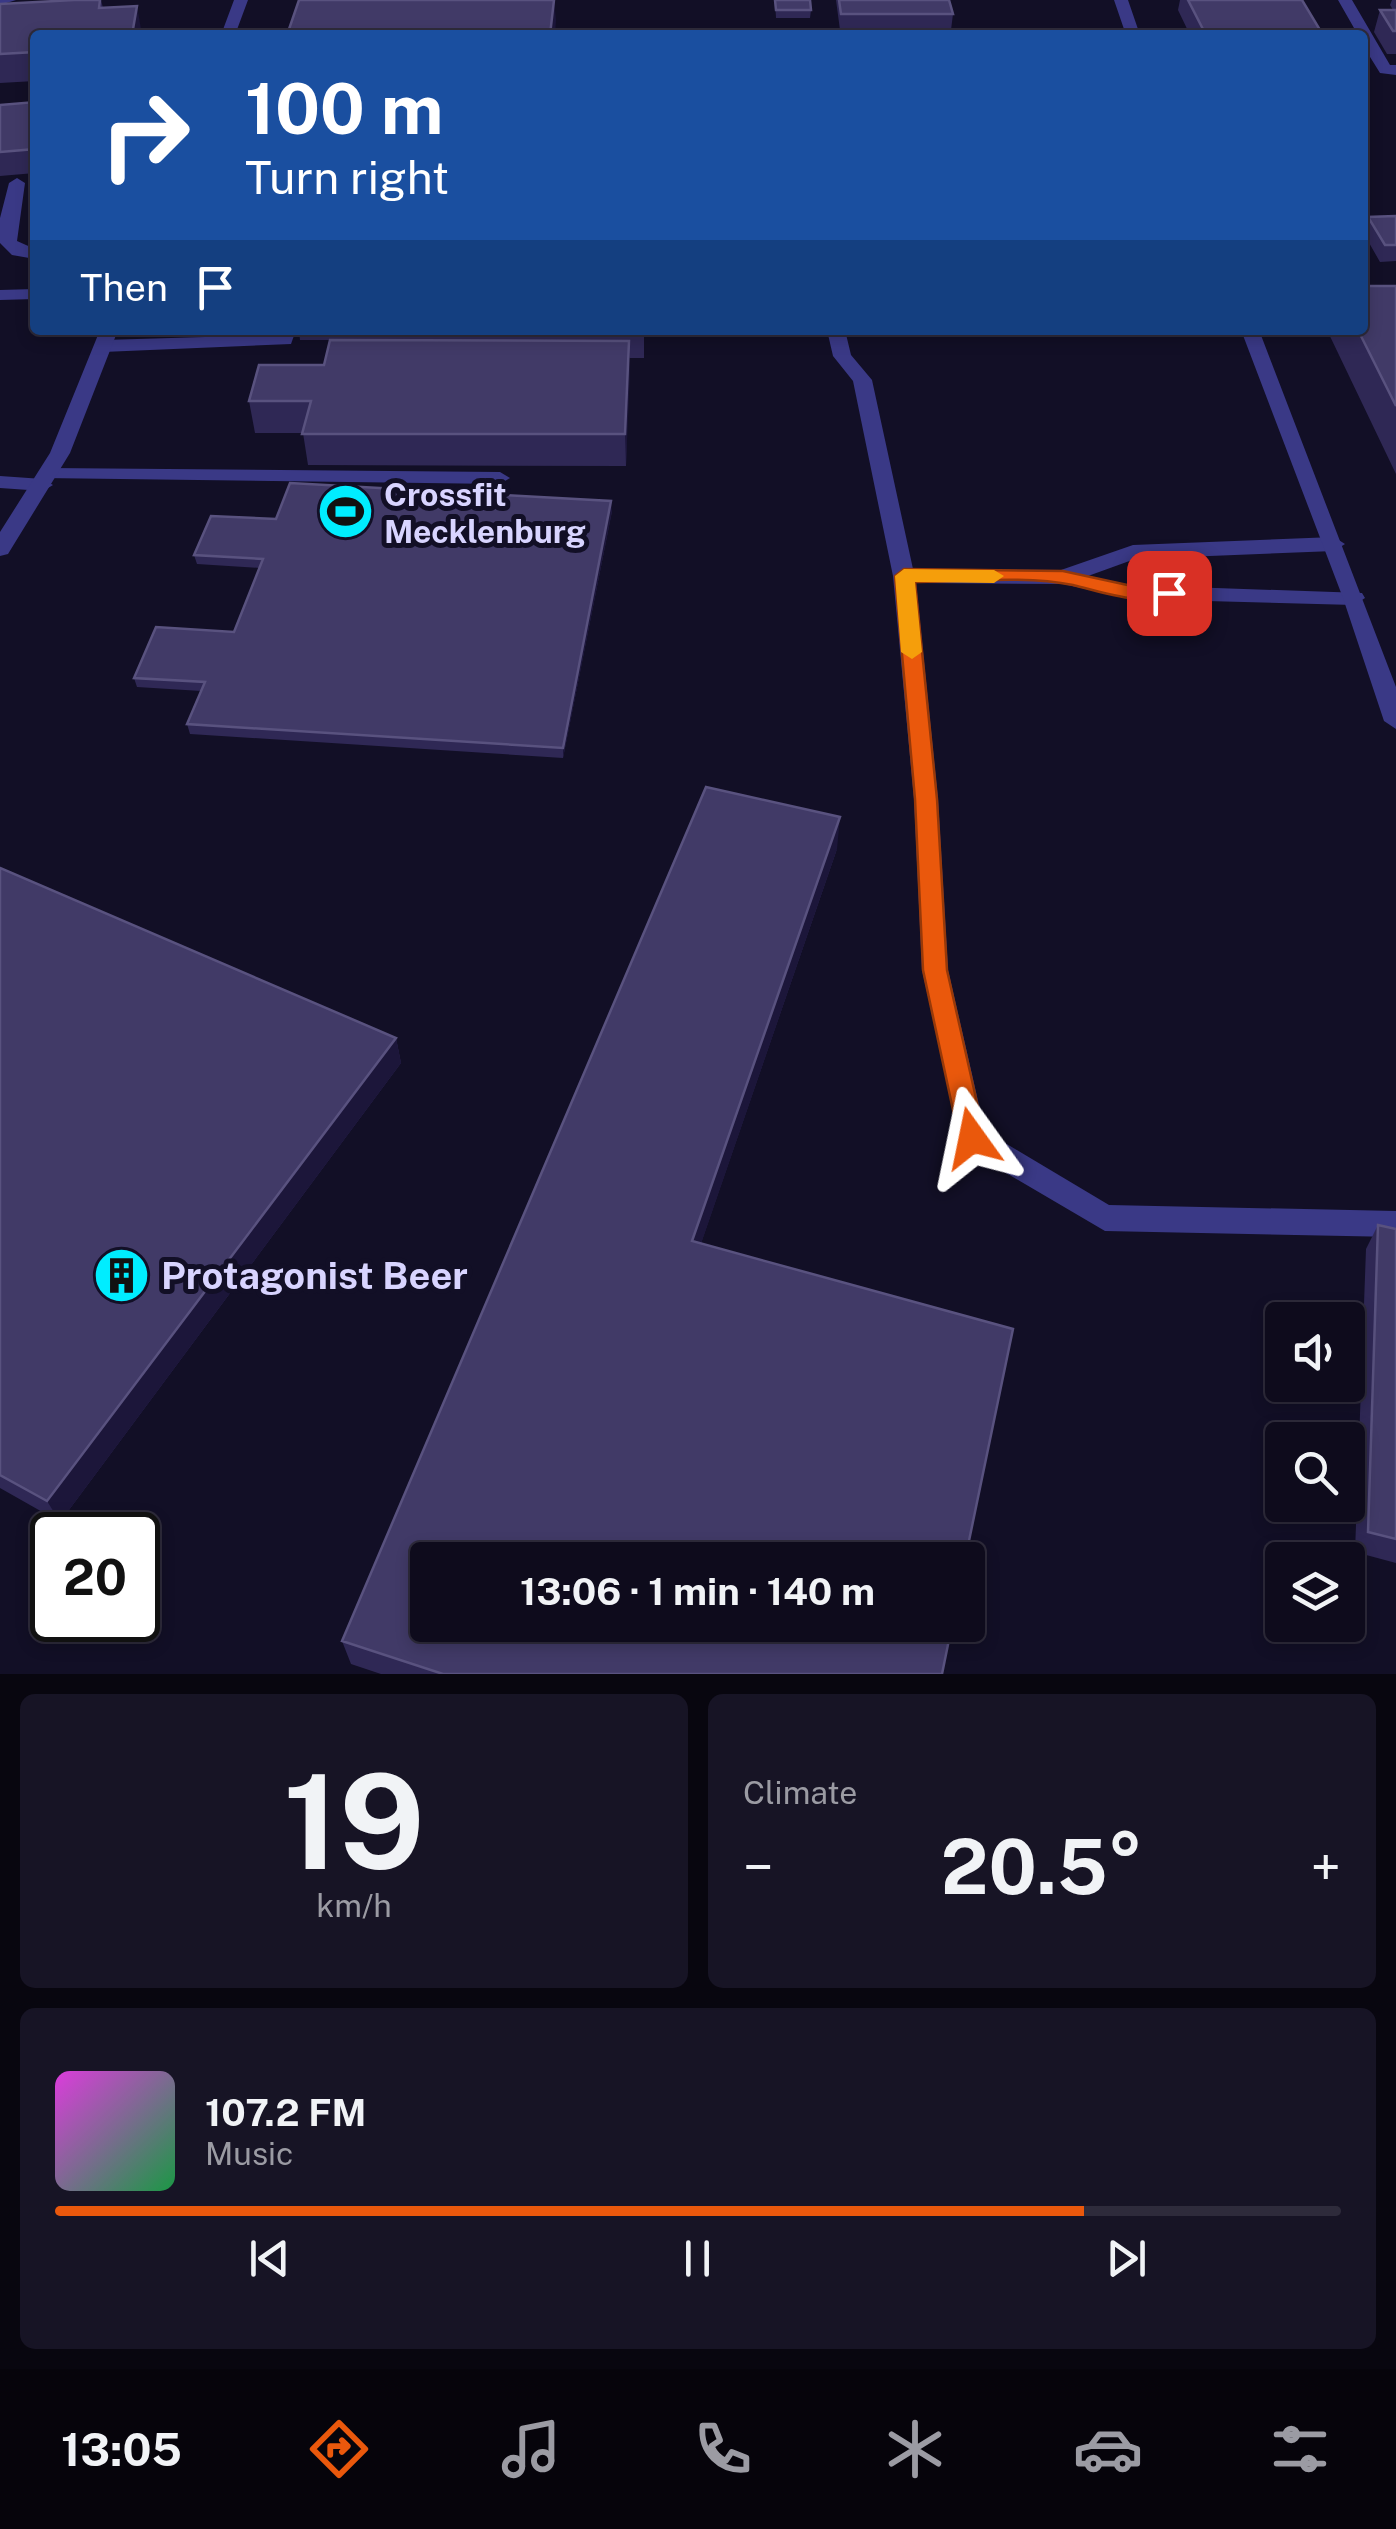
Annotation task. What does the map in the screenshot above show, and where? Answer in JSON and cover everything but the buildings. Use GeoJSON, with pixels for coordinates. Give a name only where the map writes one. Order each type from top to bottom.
{"type":"FeatureCollection","features":[{"type":"Feature","properties":{"kind":"street"},"geometry":{"type":"LineString","coordinates":[[0,0],[9,0]]}},
{"type":"Feature","properties":{"kind":"street"},"geometry":{"type":"LineString","coordinates":[[230,30],[241,0]]}},
{"type":"Feature","properties":{"kind":"street"},"geometry":{"type":"LineString","coordinates":[[1122,0],[1132,30]]}},
{"type":"Feature","properties":{"kind":"street"},"geometry":{"type":"LineString","coordinates":[[1344,0],[1362,30]]}},
{"type":"Feature","properties":{"kind":"street"},"geometry":{"type":"LineString","coordinates":[[1368,41],[1385,70],[1396,70]]}},
{"type":"Feature","properties":{"kind":"street"},"geometry":{"type":"LineString","coordinates":[[18,183],[4,224],[8,242],[18,251],[30,253]]}},
{"type":"Feature","properties":{"kind":"street"},"geometry":{"type":"LineString","coordinates":[[0,295],[30,294]]}},
{"type":"Feature","properties":{"kind":"street"},"geometry":{"type":"LineString","coordinates":[[0,549],[46,480],[106,338],[284,340],[286,335]]}},
{"type":"Feature","properties":{"kind":"street"},"geometry":{"type":"LineString","coordinates":[[837,335],[842,356],[862,380],[904,576],[926,799],[935,970],[972,1138],[1105,1218],[1396,1224]]}},
{"type":"Feature","properties":{"kind":"street"},"geometry":{"type":"LineString","coordinates":[[1252,335],[1334,544],[1396,721]]}},
{"type":"Feature","properties":{"kind":"street"},"geometry":{"type":"LineString","coordinates":[[0,482],[500,478]]}},
{"type":"Feature","properties":{"kind":"street"},"geometry":{"type":"LineString","coordinates":[[1063,577],[1133,552],[1334,544]]}},
{"type":"Feature","properties":{"kind":"street"},"geometry":{"type":"LineString","coordinates":[[904,576],[1063,577],[1132,592],[1354,598]]}},
{"type":"Feature","properties":{"kind":"slow traffic"},"geometry":{"type":"LineString","coordinates":[[912,652],[904,576],[994,576]]}},
{"type":"Feature","properties":{"kind":"place","name":"Crossfit Mecklenburg"},"geometry":{"type":"Point","coordinates":[345,512]}},
{"type":"Feature","properties":{"kind":"place","name":"Protagonist Beer"},"geometry":{"type":"Point","coordinates":[122,1275]}},
{"type":"Feature","properties":{"kind":"route"},"geometry":{"type":"LineString","coordinates":[[972,1138],[935,970],[926,799],[904,576],[1063,577],[1132,592],[1169,593]]}}]}
